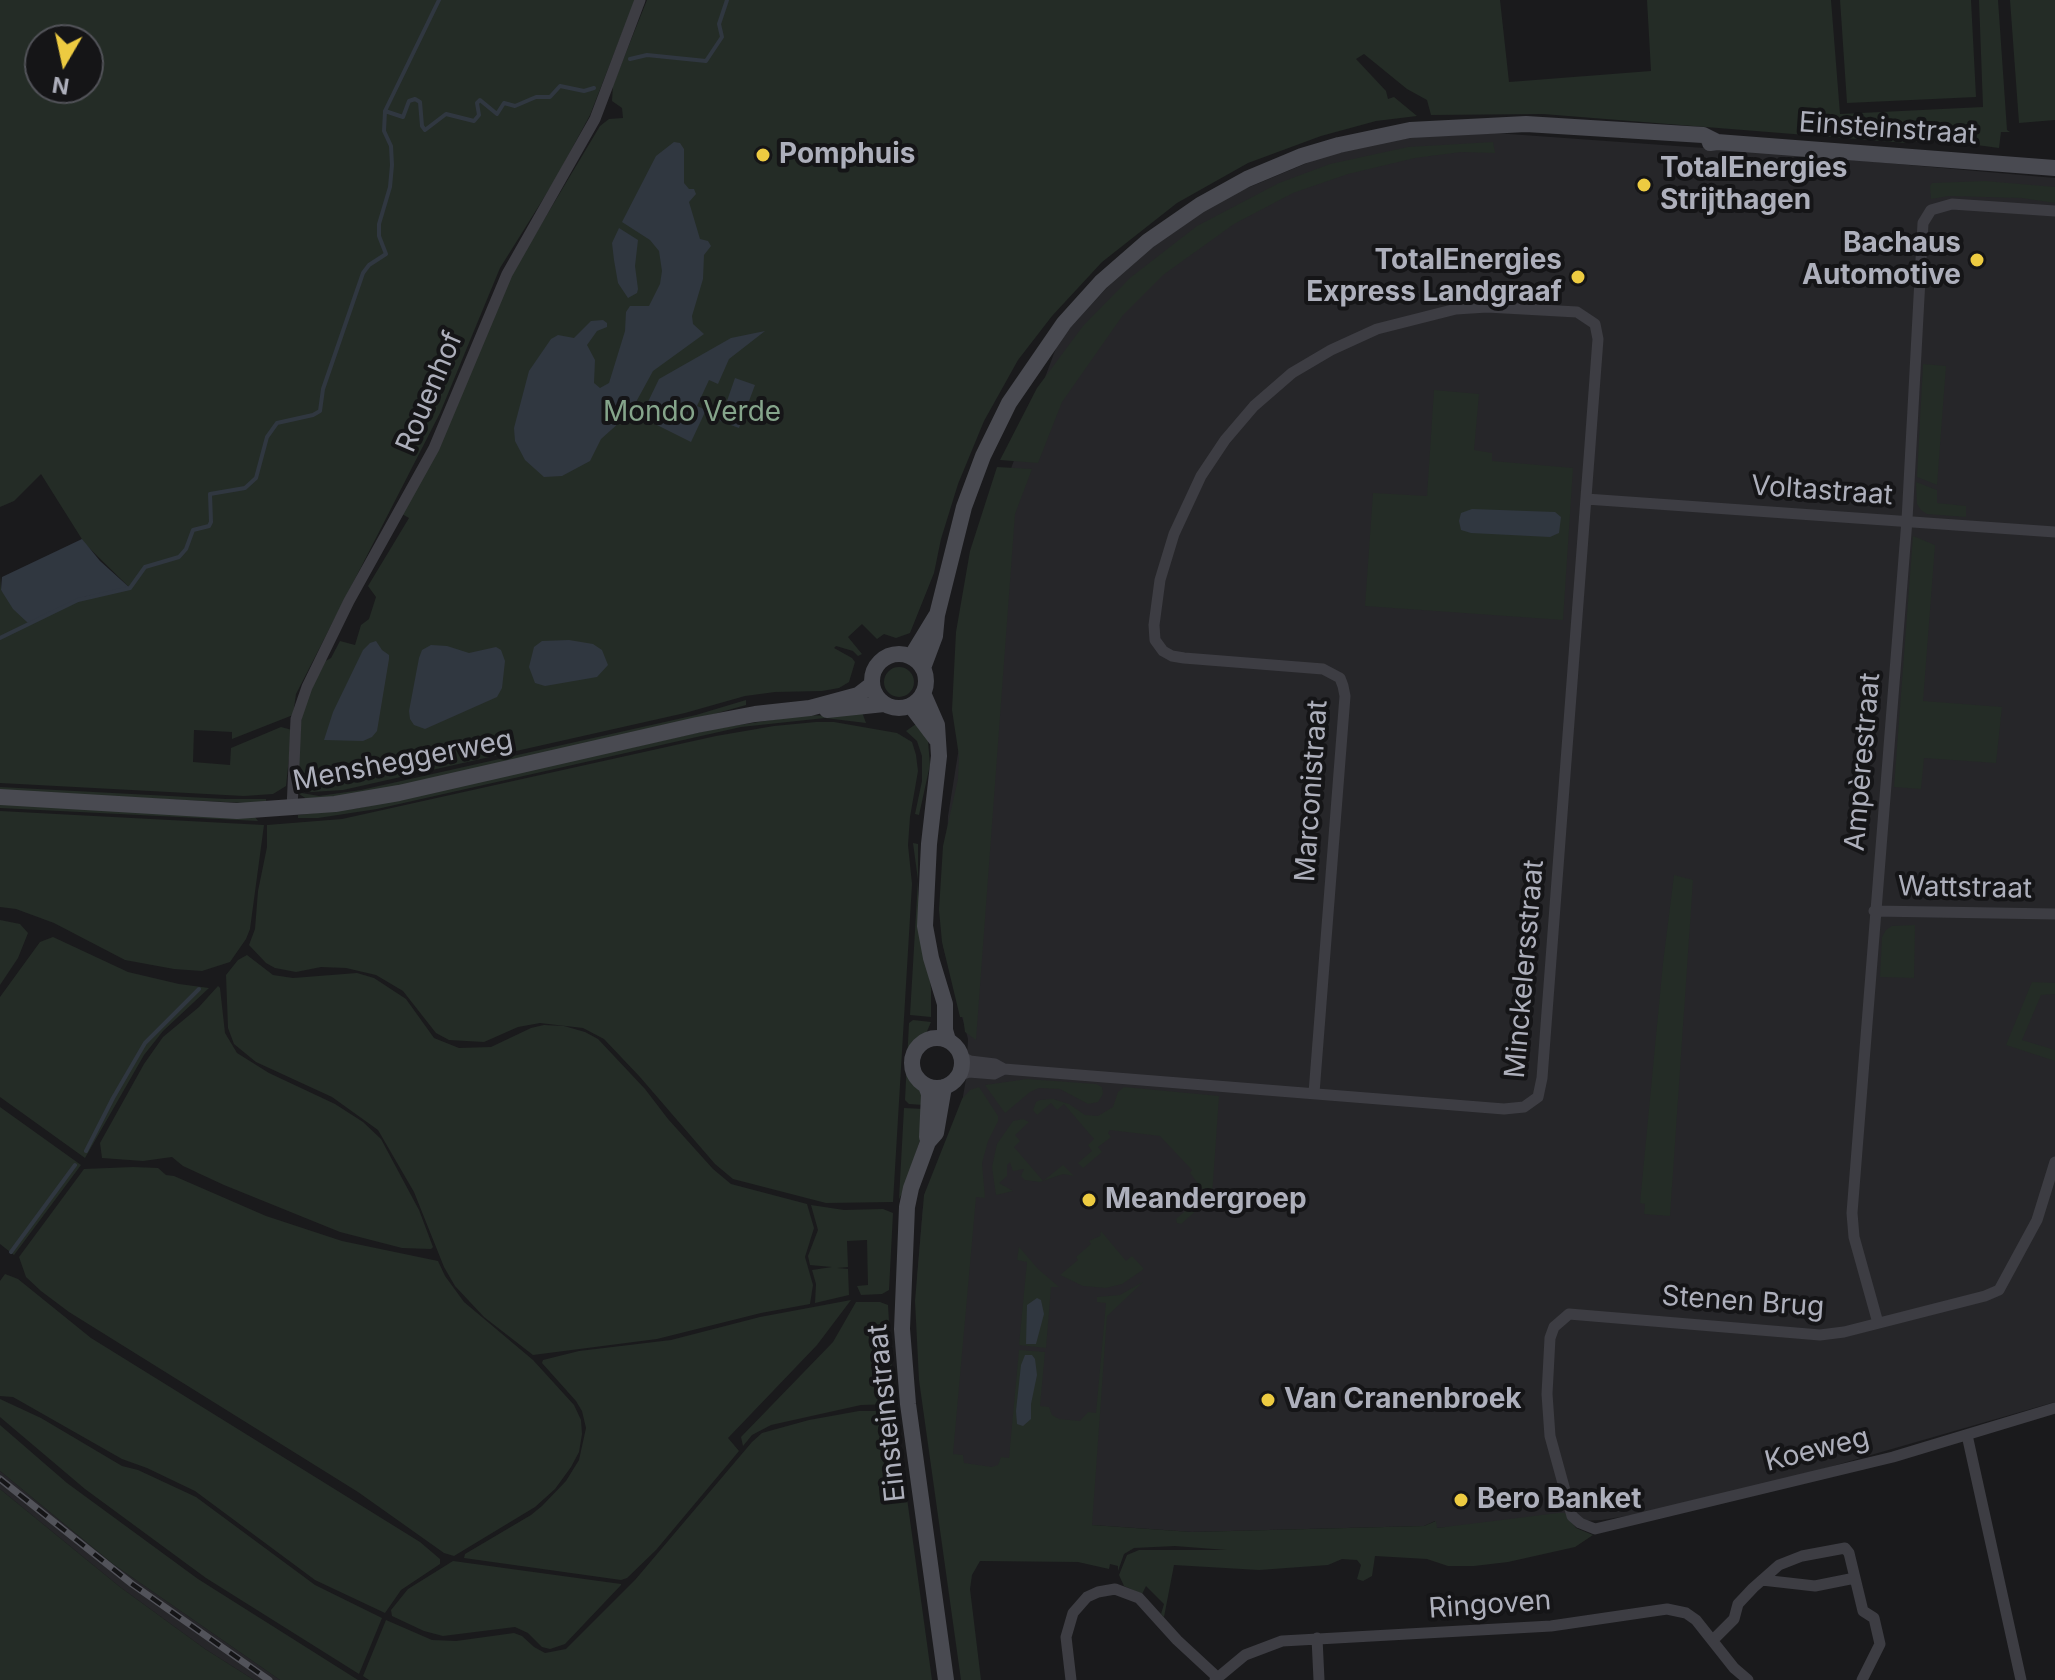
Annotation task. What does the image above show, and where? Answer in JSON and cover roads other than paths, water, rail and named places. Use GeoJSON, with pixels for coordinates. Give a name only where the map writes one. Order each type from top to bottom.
{"type":"FeatureCollection","features":[{"type":"Feature","properties":{"kind":"main road","name":"Einsteinstraat"},"geometry":{"type":"LineString","coordinates":[[917,662],[935,636],[937,615],[964,507],[988,444],[1009,403],[1064,323],[1101,282],[1148,241],[1200,205],[1273,168],[1339,145],[1381,135],[1434,128],[1526,124],[1703,135],[1717,142],[2055,168]]}},
{"type":"Feature","properties":{"kind":"main road"},"geometry":{"type":"LineString","coordinates":[[895,654],[917,662],[926,685],[917,699],[893,708],[878,699],[871,685],[871,676],[880,661],[895,654]]}},
{"type":"Feature","properties":{"kind":"main road","name":"Mensheggerweg"},"geometry":{"type":"LineString","coordinates":[[0,797],[237,811],[335,804],[399,793],[697,725],[810,708],[858,695],[871,685]]}},
{"type":"Feature","properties":{"kind":"main road"},"geometry":{"type":"LineString","coordinates":[[917,699],[937,725],[938,767],[925,913],[928,943],[945,1004],[945,1030],[940,1039],[916,1049],[912,1060],[917,1078],[926,1086],[944,1087],[960,1075],[962,1057],[957,1047],[940,1039]]}},
{"type":"Feature","properties":{"kind":"main road","name":"Mensheggerweg"},"geometry":{"type":"LineString","coordinates":[[810,708],[836,711],[884,704]]}},
{"type":"Feature","properties":{"kind":"main road","name":"Einsteinstraat"},"geometry":{"type":"LineString","coordinates":[[926,1086],[929,1094],[928,1142]]}},
{"type":"Feature","properties":{"kind":"main road","name":"Einsteinstraat"},"geometry":{"type":"LineString","coordinates":[[944,1087],[938,1126],[928,1142],[907,1207],[903,1358],[946,1680]]}},
{"type":"Feature","properties":{"kind":"street","name":"Rouenhof"},"geometry":{"type":"LineString","coordinates":[[292,809],[296,719],[307,687],[349,601],[434,448],[507,274],[595,119],[640,0]]}},
{"type":"Feature","properties":{"kind":"street","name":"Ampèrestraat"},"geometry":{"type":"LineString","coordinates":[[1878,1323],[1854,1237],[1852,1213],[1907,520],[1923,223],[1928,212],[1935,207],[1952,204],[2055,211]]}},
{"type":"Feature","properties":{"kind":"street","name":"Marconistraat"},"geometry":{"type":"LineString","coordinates":[[1314,1093],[1345,696],[1343,686],[1340,678],[1323,669],[1184,658],[1172,656],[1158,646],[1153,634],[1156,601],[1166,558],[1183,511],[1225,440],[1254,406],[1292,373],[1331,350],[1377,329],[1441,312],[1487,307],[1577,312],[1595,324],[1598,339],[1586,499]]}},
{"type":"Feature","properties":{"kind":"street","name":"Voltastraat"},"geometry":{"type":"LineString","coordinates":[[1586,499],[2055,532]]}},
{"type":"Feature","properties":{"kind":"street","name":"Minckelersstraat"},"geometry":{"type":"LineString","coordinates":[[962,1057],[1004,1069],[1504,1109],[1524,1107],[1538,1097],[1542,1078],[1586,499]]}},
{"type":"Feature","properties":{"kind":"street","name":"Wattstraat"},"geometry":{"type":"LineString","coordinates":[[1874,911],[2055,914]]}},
{"type":"Feature","properties":{"kind":"street","name":"Minckelersstraat"},"geometry":{"type":"LineString","coordinates":[[960,1075],[969,1072],[994,1074],[1004,1069]]}},
{"type":"Feature","properties":{"kind":"street","name":"Stenen Brug"},"geometry":{"type":"LineString","coordinates":[[1587,1527],[1572,1516],[1548,1419],[1550,1338],[1560,1319],[1578,1313],[1820,1335],[1844,1332],[1985,1296],[1999,1290],[2037,1220],[2055,1162]]}},
{"type":"Feature","properties":{"kind":"street","name":"Koeweg"},"geometry":{"type":"LineString","coordinates":[[1587,1527],[1595,1529],[1893,1457],[2055,1408]]}},
{"type":"Feature","properties":{"kind":"street"},"geometry":{"type":"LineString","coordinates":[[1967,1435],[2021,1680]]}},
{"type":"Feature","properties":{"kind":"street"},"geometry":{"type":"LineString","coordinates":[[1713,1640],[1734,1619],[1738,1604],[1779,1565],[1842,1548],[1849,1553],[1863,1611],[1874,1618],[1880,1644],[1862,1680]]}},
{"type":"Feature","properties":{"kind":"street"},"geometry":{"type":"LineString","coordinates":[[1762,1580],[1815,1586],[1855,1578]]}},
{"type":"Feature","properties":{"kind":"street"},"geometry":{"type":"LineString","coordinates":[[1071,1680],[1066,1637],[1073,1613],[1087,1597],[1115,1589],[1139,1598],[1216,1678]]}},
{"type":"Feature","properties":{"kind":"street","name":"Ringoven"},"geometry":{"type":"LineString","coordinates":[[1216,1678],[1245,1655],[1282,1641],[1551,1626],[1667,1609],[1691,1616],[1734,1668],[1748,1680]]}},
{"type":"Feature","properties":{"kind":"street"},"geometry":{"type":"LineString","coordinates":[[1317,1638],[1319,1680]]}},
{"type":"Feature","properties":{"kind":"waterway"},"geometry":{"type":"LineString","coordinates":[[0,638],[78,600],[130,588],[145,567],[179,557],[186,549],[193,530],[209,526],[211,522],[210,494],[245,488],[256,478],[267,437],[277,423],[320,411],[323,389],[363,273],[386,254],[379,236],[392,165],[391,146],[384,131],[385,111],[439,0]]}},
{"type":"Feature","properties":{"kind":"waterway"},"geometry":{"type":"LineString","coordinates":[[630,59],[647,55],[706,61],[722,37],[719,24],[727,0]]}},
{"type":"Feature","properties":{"kind":"waterway"},"geometry":{"type":"LineString","coordinates":[[385,111],[403,117],[409,101],[415,99],[420,102],[425,130],[446,114],[474,121],[479,115],[477,103],[480,100],[497,114],[504,103],[515,106],[536,97],[550,97],[560,86],[584,91],[594,88]]}},
{"type":"Feature","properties":{"kind":"waterway"},"geometry":{"type":"LineString","coordinates":[[86,1151],[145,1043],[199,989]]}},
{"type":"Feature","properties":{"kind":"waterway"},"geometry":{"type":"LineString","coordinates":[[11,1252],[75,1165]]}},
{"type":"Feature","properties":{"kind":"railway"},"geometry":{"type":"LineString","coordinates":[[0,1479],[132,1584],[269,1680]]}},
{"type":"Feature","properties":{"kind":"place","name":"Pomphuis"},"geometry":{"type":"Point","coordinates":[763,155]}},
{"type":"Feature","properties":{"kind":"place","name":"TotalEnergies Strijthagen"},"geometry":{"type":"Point","coordinates":[1644,185]}},
{"type":"Feature","properties":{"kind":"place","name":"Bachaus Automotive"},"geometry":{"type":"Point","coordinates":[1977,260]}},
{"type":"Feature","properties":{"kind":"place","name":"TotalEnergies Express Landgraaf"},"geometry":{"type":"Point","coordinates":[1578,277]}},
{"type":"Feature","properties":{"kind":"place","name":"Meandergroep"},"geometry":{"type":"Point","coordinates":[1089,1200]}},
{"type":"Feature","properties":{"kind":"place","name":"Van Cranenbroek"},"geometry":{"type":"Point","coordinates":[1268,1400]}},
{"type":"Feature","properties":{"kind":"place","name":"Bero Banket"},"geometry":{"type":"Point","coordinates":[1461,1500]}},
{"type":"Feature","properties":{"kind":"park label","name":"Mondo Verde"},"geometry":{"type":"Point","coordinates":[692,413]}}]}
